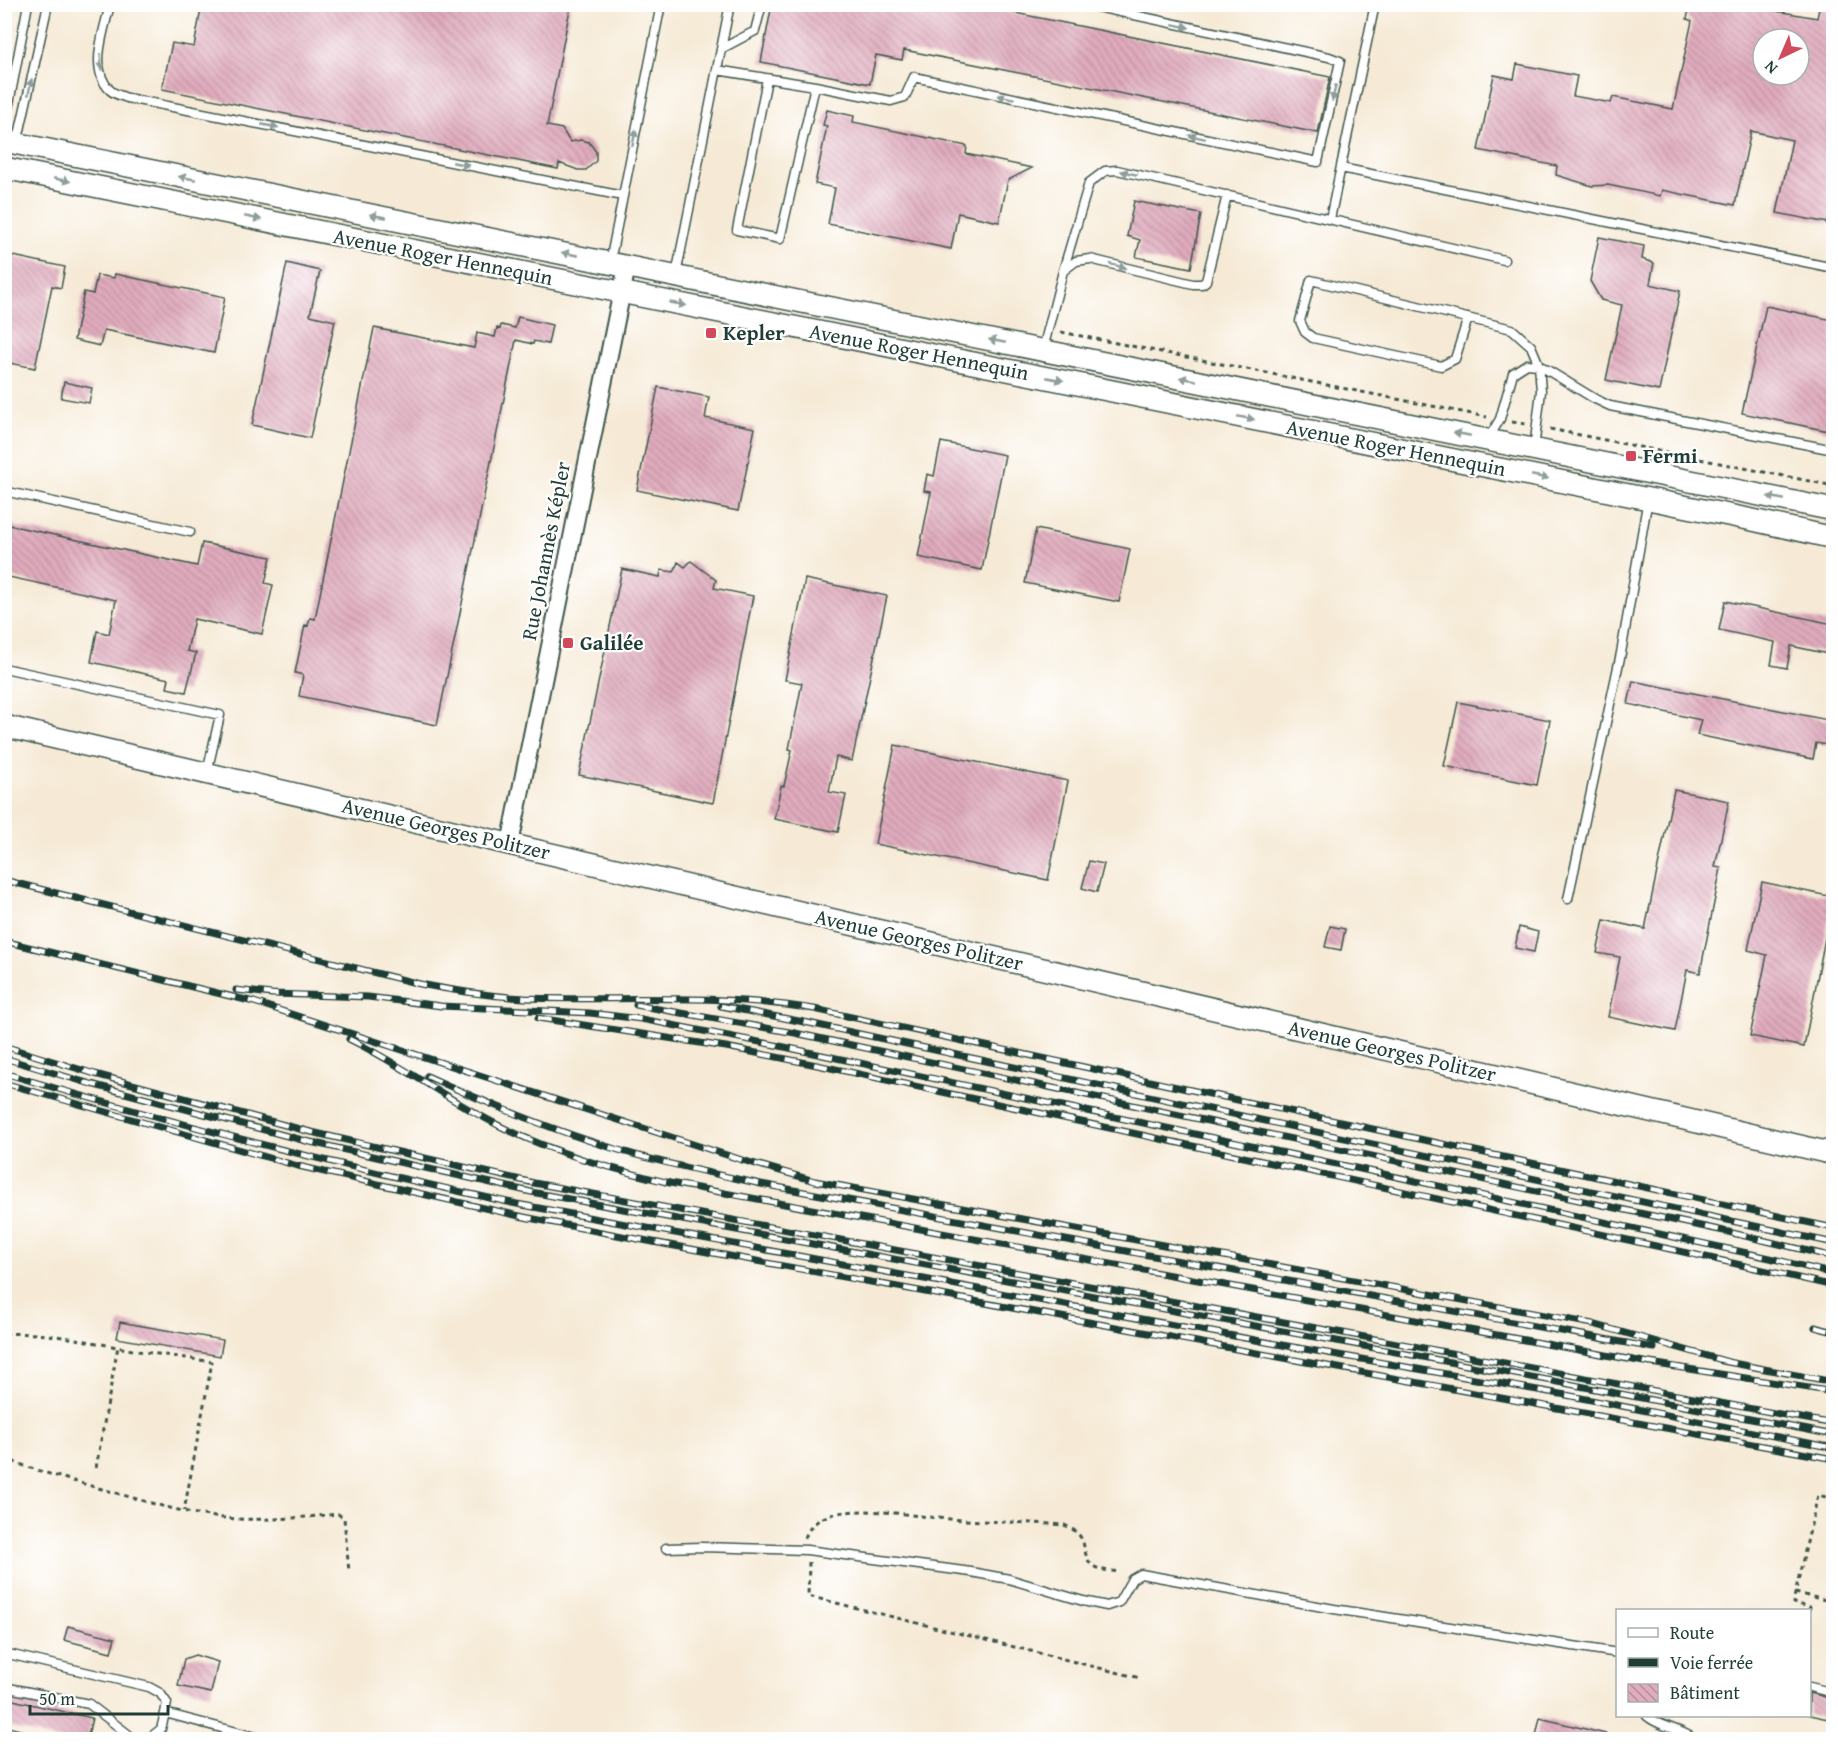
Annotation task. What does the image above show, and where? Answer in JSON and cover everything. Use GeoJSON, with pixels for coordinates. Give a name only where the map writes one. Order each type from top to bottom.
{"type":"FeatureCollection","features":[{"type":"Feature","properties":{"kind":"street","name":"Avenue Roger Hennequin"},"geometry":{"type":"LineString","coordinates":[[9,138],[675,276],[1833,510]]}},
{"type":"Feature","properties":{"kind":"street","name":"Avenue Roger Hennequin"},"geometry":{"type":"LineString","coordinates":[[4,168],[1833,538]]}},
{"type":"Feature","properties":{"kind":"street","name":"Rue Johannès Képler"},"geometry":{"type":"LineString","coordinates":[[510,844],[621,293],[618,264]]}},
{"type":"Feature","properties":{"kind":"street","name":"Avenue Georges Politzer"},"geometry":{"type":"LineString","coordinates":[[4,726],[1833,1154]]}},
{"type":"Feature","properties":{"kind":"lane"},"geometry":{"type":"LineString","coordinates":[[9,138],[28,4]]}},
{"type":"Feature","properties":{"kind":"lane"},"geometry":{"type":"LineString","coordinates":[[9,138],[48,4]]}},
{"type":"Feature","properties":{"kind":"lane"},"geometry":{"type":"LineString","coordinates":[[110,4],[98,61],[103,79],[111,90],[127,98],[623,196]]}},
{"type":"Feature","properties":{"kind":"lane"},"geometry":{"type":"LineString","coordinates":[[618,264],[623,196],[661,4]]}},
{"type":"Feature","properties":{"kind":"lane"},"geometry":{"type":"LineString","coordinates":[[675,276],[730,4]]}},
{"type":"Feature","properties":{"kind":"lane"},"geometry":{"type":"LineString","coordinates":[[721,49],[755,31],[762,4]]}},
{"type":"Feature","properties":{"kind":"lane"},"geometry":{"type":"LineString","coordinates":[[717,70],[891,101],[905,97],[914,77],[1318,162],[1340,61],[1083,4]]}},
{"type":"Feature","properties":{"kind":"lane"},"geometry":{"type":"LineString","coordinates":[[1330,219],[1375,4]]}},
{"type":"Feature","properties":{"kind":"lane"},"geometry":{"type":"LineString","coordinates":[[766,79],[738,230],[780,239],[815,86]]}},
{"type":"Feature","properties":{"kind":"lane"},"geometry":{"type":"LineString","coordinates":[[1341,168],[1833,268]]}},
{"type":"Feature","properties":{"kind":"lane"},"geometry":{"type":"LineString","coordinates":[[1043,350],[1054,300],[1089,183],[1105,171],[1117,170],[1504,260]]}},
{"type":"Feature","properties":{"kind":"lane"},"geometry":{"type":"LineString","coordinates":[[1063,271],[1076,261],[1090,259],[1193,284],[1202,284],[1206,281],[1227,195]]}},
{"type":"Feature","properties":{"kind":"lane"},"geometry":{"type":"LineString","coordinates":[[1468,318],[1455,359],[1441,366],[1313,338],[1305,332],[1300,321],[1311,280],[1468,318],[1512,329],[1531,346],[1539,365],[1541,391],[1534,449]]}},
{"type":"Feature","properties":{"kind":"lane"},"geometry":{"type":"LineString","coordinates":[[1488,440],[1500,419],[1513,373],[1527,364],[1539,365],[1610,406],[1833,450]]}},
{"type":"Feature","properties":{"kind":"lane"},"geometry":{"type":"LineString","coordinates":[[4,491],[190,532]]}},
{"type":"Feature","properties":{"kind":"lane"},"geometry":{"type":"LineString","coordinates":[[1568,898],[1621,653],[1648,499]]}},
{"type":"Feature","properties":{"kind":"lane"},"geometry":{"type":"LineString","coordinates":[[4,668],[220,715],[207,774]]}},
{"type":"Feature","properties":{"kind":"lane"},"geometry":{"type":"LineString","coordinates":[[666,1548],[807,1550],[1009,1579],[1107,1606],[1119,1602],[1132,1579],[1141,1574],[1334,1610],[1616,1653]]}},
{"type":"Feature","properties":{"kind":"lane"},"geometry":{"type":"LineString","coordinates":[[4,1653],[150,1687],[160,1693],[167,1703],[161,1729],[147,1740]]}},
{"type":"Feature","properties":{"kind":"lane"},"geometry":{"type":"LineString","coordinates":[[4,1687],[89,1704],[137,1740]]}},
{"type":"Feature","properties":{"kind":"lane"},"geometry":{"type":"LineString","coordinates":[[1811,1688],[1833,1693]]}},
{"type":"Feature","properties":{"kind":"lane"},"geometry":{"type":"LineString","coordinates":[[165,1713],[267,1740]]}},
{"type":"Feature","properties":{"kind":"lane"},"geometry":{"type":"LineString","coordinates":[[1649,1717],[1677,1729],[1695,1740]]}},
{"type":"Feature","properties":{"kind":"path"},"geometry":{"type":"LineString","coordinates":[[4,1334],[47,1334],[212,1362],[184,1511]]}},
{"type":"Feature","properties":{"kind":"path"},"geometry":{"type":"LineString","coordinates":[[96,1468],[118,1346]]}},
{"type":"Feature","properties":{"kind":"path"},"geometry":{"type":"LineString","coordinates":[[4,1458],[47,1474],[184,1511],[217,1517],[338,1514],[344,1518],[348,1572]]}},
{"type":"Feature","properties":{"kind":"path"},"geometry":{"type":"LineString","coordinates":[[1810,1609],[1810,1607],[1793,1603],[1818,1496],[1833,1499]]}},
{"type":"Feature","properties":{"kind":"path"},"geometry":{"type":"LineString","coordinates":[[1796,1593],[1833,1602]]}},
{"type":"Feature","properties":{"kind":"building"},"geometry":{"type":"Polygon","coordinates":[[[202,4],[571,4],[547,126],[562,129],[570,142],[581,140],[589,142],[596,152],[596,161],[586,170],[578,170],[559,163],[558,169],[162,89],[172,43],[194,47],[202,4]]]}},
{"type":"Feature","properties":{"kind":"building"},"geometry":{"type":"Polygon","coordinates":[[[772,4],[971,4],[1330,77],[1318,133],[904,50],[902,60],[876,55],[870,84],[761,62],[772,4]]]}},
{"type":"Feature","properties":{"kind":"building"},"geometry":{"type":"Polygon","coordinates":[[[1690,4],[1777,4],[1776,11],[1817,18],[1820,4],[1833,4],[1833,224],[1777,213],[1792,140],[1751,131],[1735,205],[1662,190],[1660,196],[1608,185],[1592,186],[1556,175],[1557,166],[1478,150],[1494,75],[1514,79],[1517,64],[1577,76],[1573,96],[1611,103],[1613,97],[1673,109],[1692,21],[1687,19],[1690,4]]]}},
{"type":"Feature","properties":{"kind":"building"},"geometry":{"type":"Polygon","coordinates":[[[827,110],[854,116],[853,122],[967,146],[966,154],[1032,168],[1008,180],[999,222],[958,213],[951,249],[828,224],[835,188],[815,184],[827,126],[823,125],[827,110]]]}},
{"type":"Feature","properties":{"kind":"building"},"geometry":{"type":"Polygon","coordinates":[[[1134,201],[1201,214],[1191,268],[1136,257],[1140,240],[1127,236],[1134,201]]]}},
{"type":"Feature","properties":{"kind":"building"},"geometry":{"type":"Polygon","coordinates":[[[1599,237],[1644,246],[1642,259],[1654,263],[1650,284],[1680,291],[1659,391],[1606,380],[1622,305],[1601,300],[1590,281],[1599,237]]]}},
{"type":"Feature","properties":{"kind":"building"},"geometry":{"type":"Polygon","coordinates":[[[4,254],[65,267],[61,288],[52,286],[35,368],[4,362],[4,254]]]}},
{"type":"Feature","properties":{"kind":"building"},"geometry":{"type":"Polygon","coordinates":[[[287,263],[320,271],[310,315],[335,321],[310,438],[252,425],[287,263]]]}},
{"type":"Feature","properties":{"kind":"building"},"geometry":{"type":"Polygon","coordinates":[[[115,274],[225,297],[214,353],[104,330],[100,346],[74,340],[84,292],[93,294],[97,275],[114,278],[115,274]]]}},
{"type":"Feature","properties":{"kind":"building"},"geometry":{"type":"Polygon","coordinates":[[[1766,306],[1833,320],[1833,432],[1742,413],[1766,306]]]}},
{"type":"Feature","properties":{"kind":"building"},"geometry":{"type":"Polygon","coordinates":[[[518,317],[552,325],[548,344],[534,341],[533,344],[516,340],[437,725],[299,696],[303,675],[295,673],[305,625],[308,626],[310,618],[315,619],[374,328],[474,348],[477,333],[495,337],[497,328],[500,329],[501,325],[515,328],[518,317]]]}},
{"type":"Feature","properties":{"kind":"building"},"geometry":{"type":"Polygon","coordinates":[[[64,382],[92,388],[89,403],[61,398],[64,382]]]}},
{"type":"Feature","properties":{"kind":"building"},"geometry":{"type":"Polygon","coordinates":[[[658,387],[709,397],[705,418],[755,428],[738,511],[637,490],[658,387]]]}},
{"type":"Feature","properties":{"kind":"building"},"geometry":{"type":"Polygon","coordinates":[[[941,442],[1005,455],[982,570],[918,557],[931,492],[924,491],[927,474],[934,476],[941,442]]]}},
{"type":"Feature","properties":{"kind":"building"},"geometry":{"type":"Polygon","coordinates":[[[4,524],[197,566],[202,543],[271,557],[265,583],[273,585],[262,634],[194,619],[187,651],[196,653],[186,692],[167,688],[169,679],[91,662],[97,631],[109,634],[116,600],[4,576],[4,524]]]}},
{"type":"Feature","properties":{"kind":"building"},"geometry":{"type":"Polygon","coordinates":[[[1036,529],[1130,549],[1119,602],[1025,583],[1036,529]]]}},
{"type":"Feature","properties":{"kind":"building"},"geometry":{"type":"Polygon","coordinates":[[[691,561],[716,580],[714,588],[753,596],[713,803],[579,775],[622,569],[660,577],[661,570],[674,572],[678,562],[685,567],[691,561]]]}},
{"type":"Feature","properties":{"kind":"building"},"geometry":{"type":"Polygon","coordinates":[[[805,579],[887,596],[852,761],[836,757],[829,792],[846,795],[838,832],[774,819],[792,750],[789,749],[802,683],[785,680],[805,579]]]}},
{"type":"Feature","properties":{"kind":"building"},"geometry":{"type":"Polygon","coordinates":[[[1725,601],[1833,624],[1833,655],[1791,646],[1787,668],[1771,665],[1775,642],[1719,630],[1725,601]]]}},
{"type":"Feature","properties":{"kind":"building"},"geometry":{"type":"Polygon","coordinates":[[[1633,681],[1833,721],[1833,746],[1816,743],[1813,759],[1697,735],[1701,720],[1628,704],[1633,681]]]}},
{"type":"Feature","properties":{"kind":"building"},"geometry":{"type":"Polygon","coordinates":[[[1458,702],[1550,720],[1537,785],[1444,766],[1458,702]]]}},
{"type":"Feature","properties":{"kind":"building"},"geometry":{"type":"Polygon","coordinates":[[[895,745],[1068,781],[1048,880],[875,844],[895,745]]]}},
{"type":"Feature","properties":{"kind":"building"},"geometry":{"type":"Polygon","coordinates":[[[1674,790],[1729,801],[1715,867],[1721,868],[1700,973],[1687,970],[1675,1031],[1608,1017],[1620,957],[1597,953],[1604,920],[1645,929],[1674,790]]]}},
{"type":"Feature","properties":{"kind":"building"},"geometry":{"type":"Polygon","coordinates":[[[1089,861],[1104,864],[1097,892],[1082,888],[1089,861]]]}},
{"type":"Feature","properties":{"kind":"building"},"geometry":{"type":"Polygon","coordinates":[[[1762,882],[1833,897],[1804,1047],[1750,1036],[1767,955],[1748,950],[1762,882]]]}},
{"type":"Feature","properties":{"kind":"building"},"geometry":{"type":"Polygon","coordinates":[[[1330,926],[1345,929],[1341,950],[1325,947],[1330,926]]]}},
{"type":"Feature","properties":{"kind":"building"},"geometry":{"type":"Polygon","coordinates":[[[1519,927],[1538,932],[1534,952],[1515,948],[1519,927]]]}},
{"type":"Feature","properties":{"kind":"building"},"geometry":{"type":"Polygon","coordinates":[[[120,1322],[223,1340],[220,1356],[117,1338],[120,1322]]]}},
{"type":"Feature","properties":{"kind":"building"},"geometry":{"type":"Polygon","coordinates":[[[68,1626],[115,1638],[111,1652],[64,1640],[68,1626]]]}},
{"type":"Feature","properties":{"kind":"building"},"geometry":{"type":"Polygon","coordinates":[[[195,1655],[218,1662],[211,1693],[178,1686],[184,1659],[195,1655]]]}},
{"type":"Feature","properties":{"kind":"building"},"geometry":{"type":"Polygon","coordinates":[[[1811,1694],[1833,1699],[1833,1720],[1811,1715],[1811,1694]]]}},
{"type":"Feature","properties":{"kind":"building"},"geometry":{"type":"Polygon","coordinates":[[[4,1698],[92,1718],[87,1740],[60,1740],[4,1726],[4,1698]]]}},
{"type":"Feature","properties":{"kind":"building"},"geometry":{"type":"Polygon","coordinates":[[[1540,1718],[1606,1734],[1605,1740],[1535,1740],[1540,1718]]]}},
{"type":"Feature","properties":{"kind":"railway"},"geometry":{"type":"LineString","coordinates":[[4,880],[420,984],[459,991],[525,998],[706,999],[814,1009],[1834,1228]]}},
{"type":"Feature","properties":{"kind":"railway"},"geometry":{"type":"LineString","coordinates":[[4,941],[254,1002],[742,1160],[815,1181],[1593,1324],[1729,1362]]}},
{"type":"Feature","properties":{"kind":"railway"},"geometry":{"type":"LineString","coordinates":[[236,990],[272,994],[368,997],[441,1006],[590,1013],[641,1019],[775,1045],[1365,1170],[1834,1274]]}},
{"type":"Feature","properties":{"kind":"railway"},"geometry":{"type":"LineString","coordinates":[[636,1005],[795,1033],[1724,1231],[1834,1257]]}},
{"type":"Feature","properties":{"kind":"railway"},"geometry":{"type":"LineString","coordinates":[[721,1006],[1834,1243]]}},
{"type":"Feature","properties":{"kind":"railway"},"geometry":{"type":"LineString","coordinates":[[538,1018],[726,1047],[817,1065],[1834,1286]]}},
{"type":"Feature","properties":{"kind":"railway"},"geometry":{"type":"LineString","coordinates":[[349,1039],[484,1118],[544,1146],[670,1183],[1644,1362],[1834,1392]]}},
{"type":"Feature","properties":{"kind":"railway"},"geometry":{"type":"LineString","coordinates":[[4,1046],[95,1074],[307,1131],[534,1183],[1834,1424]]}},
{"type":"Feature","properties":{"kind":"railway"},"geometry":{"type":"LineString","coordinates":[[4,1058],[91,1084],[306,1141],[531,1192],[1834,1435]]}},
{"type":"Feature","properties":{"kind":"railway"},"geometry":{"type":"LineString","coordinates":[[4,1073],[259,1144],[517,1204],[1566,1395],[1834,1448]]}},
{"type":"Feature","properties":{"kind":"railway"},"geometry":{"type":"LineString","coordinates":[[427,1076],[583,1139],[714,1174],[1654,1348]]}},
{"type":"Feature","properties":{"kind":"railway"},"geometry":{"type":"LineString","coordinates":[[4,1083],[298,1166],[524,1217],[1834,1459]]}},
{"type":"Feature","properties":{"kind":"railway"},"geometry":{"type":"LineString","coordinates":[[1815,1327],[1834,1332]]}},
{"type":"Feature","properties":{"kind":"railway"},"geometry":{"type":"LineString","coordinates":[[1722,1361],[1834,1382]]}},
{"type":"Feature","properties":{"kind":"place","name":"Kepler"},"geometry":{"type":"Point","coordinates":[711,333]}},
{"type":"Feature","properties":{"kind":"place","name":"Fermi"},"geometry":{"type":"Point","coordinates":[1631,456]}},
{"type":"Feature","properties":{"kind":"place","name":"Galilée"},"geometry":{"type":"Point","coordinates":[568,643]}}]}
